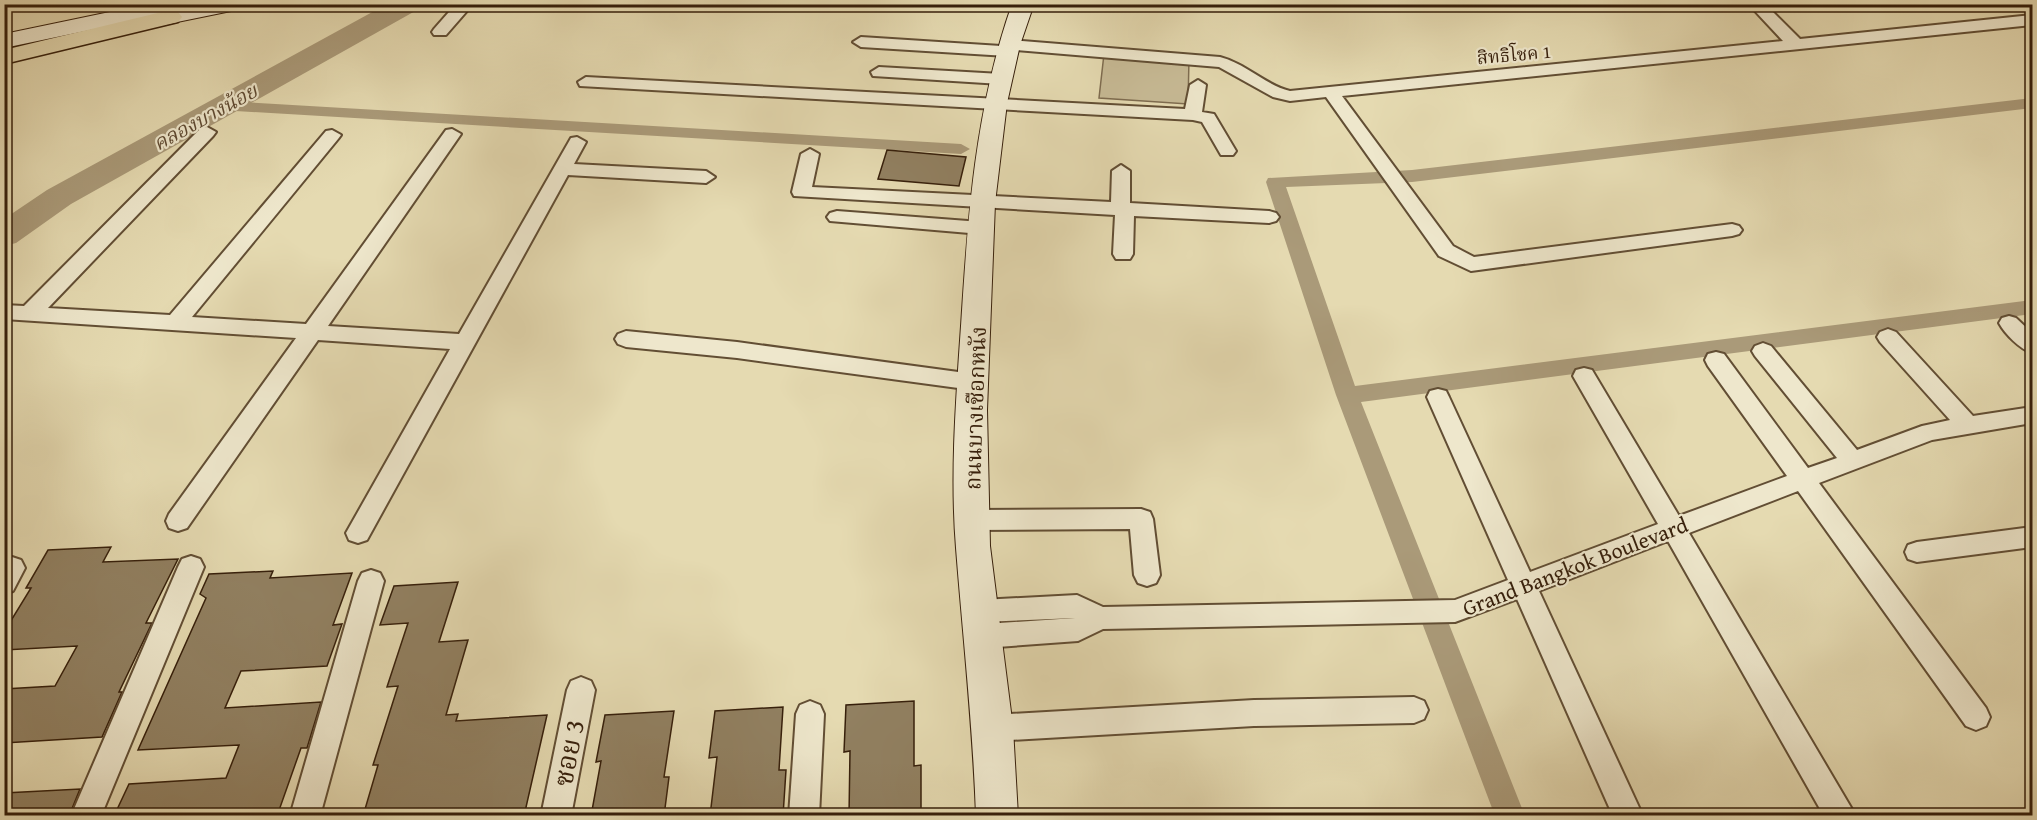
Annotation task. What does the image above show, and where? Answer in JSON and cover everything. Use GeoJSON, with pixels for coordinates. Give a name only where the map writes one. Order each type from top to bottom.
{"type":"FeatureCollection","features":[{"type":"Feature","properties":{"kind":"main road"},"geometry":{"type":"LineString","coordinates":[[4,57],[174,11]]}},
{"type":"Feature","properties":{"kind":"street"},"geometry":{"type":"LineString","coordinates":[[4,27],[118,4]]}},
{"type":"Feature","properties":{"kind":"street"},"geometry":{"type":"LineString","coordinates":[[4,40],[174,11],[231,4]]}},
{"type":"Feature","properties":{"kind":"street"},"geometry":{"type":"LineString","coordinates":[[440,32],[454,14],[466,4]]}},
{"type":"Feature","properties":{"kind":"street","name":"ถนนบางเชือกหนัง"},"geometry":{"type":"LineString","coordinates":[[997,816],[993,728],[972,520],[973,382],[982,216],[1003,70],[1023,4]]}},
{"type":"Feature","properties":{"kind":"street"},"geometry":{"type":"LineString","coordinates":[[1762,10],[1798,46]]}},
{"type":"Feature","properties":{"kind":"street"},"geometry":{"type":"LineString","coordinates":[[4,50],[174,11]]}},
{"type":"Feature","properties":{"kind":"street","name":"สิทธิโชค 1"},"geometry":{"type":"LineString","coordinates":[[1003,70],[1220,62],[1237,65],[1264,88],[1277,94],[1290,96],[1798,46],[2032,20]]}},
{"type":"Feature","properties":{"kind":"street"},"geometry":{"type":"LineString","coordinates":[[861,42],[1003,70],[1208,118],[1227,151]]}},
{"type":"Feature","properties":{"kind":"street"},"geometry":{"type":"LineString","coordinates":[[879,72],[1003,70]]}},
{"type":"Feature","properties":{"kind":"street"},"geometry":{"type":"LineString","coordinates":[[586,82],[1003,70]]}},
{"type":"Feature","properties":{"kind":"street"},"geometry":{"type":"LineString","coordinates":[[1193,115],[1198,86]]}},
{"type":"Feature","properties":{"kind":"street"},"geometry":{"type":"LineString","coordinates":[[1331,92],[1446,251],[1471,264],[1732,230]]}},
{"type":"Feature","properties":{"kind":"street"},"geometry":{"type":"LineString","coordinates":[[30,313],[207,132]]}},
{"type":"Feature","properties":{"kind":"street"},"geometry":{"type":"LineString","coordinates":[[178,521],[452,134]]}},
{"type":"Feature","properties":{"kind":"street"},"geometry":{"type":"LineString","coordinates":[[177,321],[332,135]]}},
{"type":"Feature","properties":{"kind":"street"},"geometry":{"type":"LineString","coordinates":[[358,533],[577,142]]}},
{"type":"Feature","properties":{"kind":"street"},"geometry":{"type":"LineString","coordinates":[[810,154],[801,192],[982,216]]}},
{"type":"Feature","properties":{"kind":"street"},"geometry":{"type":"LineString","coordinates":[[563,169],[706,177]]}},
{"type":"Feature","properties":{"kind":"street"},"geometry":{"type":"LineString","coordinates":[[1121,171],[1123,254]]}},
{"type":"Feature","properties":{"kind":"street"},"geometry":{"type":"LineString","coordinates":[[837,218],[1123,211],[1269,217]]}},
{"type":"Feature","properties":{"kind":"street"},"geometry":{"type":"LineString","coordinates":[[4,312],[177,321],[465,342]]}},
{"type":"Feature","properties":{"kind":"street"},"geometry":{"type":"LineString","coordinates":[[2009,323],[2032,345]]}},
{"type":"Feature","properties":{"kind":"street"},"geometry":{"type":"LineString","coordinates":[[1888,337],[1968,425]]}},
{"type":"Feature","properties":{"kind":"street"},"geometry":{"type":"LineString","coordinates":[[626,339],[737,350],[973,382]]}},
{"type":"Feature","properties":{"kind":"street"},"geometry":{"type":"LineString","coordinates":[[1763,351],[1853,461]]}},
{"type":"Feature","properties":{"kind":"street"},"geometry":{"type":"LineString","coordinates":[[1716,360],[1976,717]]}},
{"type":"Feature","properties":{"kind":"street"},"geometry":{"type":"LineString","coordinates":[[1584,376],[1841,816]]}},
{"type":"Feature","properties":{"kind":"street"},"geometry":{"type":"LineString","coordinates":[[1438,397],[1628,816]]}},
{"type":"Feature","properties":{"kind":"street","name":"Grand Bangkok Boulevard"},"geometry":{"type":"LineString","coordinates":[[982,624],[1078,629],[1100,618],[1455,611],[1930,432],[2032,416]]}},
{"type":"Feature","properties":{"kind":"street"},"geometry":{"type":"LineString","coordinates":[[972,520],[1141,519],[1147,575]]}},
{"type":"Feature","properties":{"kind":"street"},"geometry":{"type":"LineString","coordinates":[[1917,552],[2032,537]]}},
{"type":"Feature","properties":{"kind":"street"},"geometry":{"type":"LineString","coordinates":[[86,816],[191,567]]}},
{"type":"Feature","properties":{"kind":"street"},"geometry":{"type":"LineString","coordinates":[[305,816],[371,581]]}},
{"type":"Feature","properties":{"kind":"street","name":"ซอย 3"},"geometry":{"type":"LineString","coordinates":[[556,816],[581,690]]}},
{"type":"Feature","properties":{"kind":"street"},"geometry":{"type":"LineString","coordinates":[[993,728],[1254,713],[1414,710]]}},
{"type":"Feature","properties":{"kind":"street"},"geometry":{"type":"LineString","coordinates":[[804,816],[810,714]]}},
{"type":"Feature","properties":{"kind":"shaded area"},"geometry":{"type":"Polygon","coordinates":[[[1104,54],[1189,59],[1188,104],[1099,98],[1104,54]]]}},
{"type":"Feature","properties":{"kind":"building"},"geometry":{"type":"Polygon","coordinates":[[[887,150],[966,157],[959,186],[878,179],[887,150]]]}},
{"type":"Feature","properties":{"kind":"building"},"geometry":{"type":"Polygon","coordinates":[[[111,547],[103,562],[178,559],[146,623],[152,623],[119,692],[122,692],[102,737],[4,743],[4,689],[55,686],[77,646],[4,650],[4,632],[31,588],[26,588],[48,550],[111,547]]]}},
{"type":"Feature","properties":{"kind":"building"},"geometry":{"type":"Polygon","coordinates":[[[273,571],[270,578],[352,573],[333,625],[342,624],[327,666],[241,671],[225,708],[321,702],[307,748],[301,748],[277,816],[114,816],[129,784],[226,778],[239,745],[138,750],[206,598],[200,594],[209,574],[273,571]]]}},
{"type":"Feature","properties":{"kind":"building"},"geometry":{"type":"Polygon","coordinates":[[[458,582],[439,642],[468,640],[446,715],[458,714],[456,721],[547,715],[524,816],[363,816],[378,765],[373,765],[398,686],[387,687],[408,623],[380,625],[394,586],[458,582]]]}},
{"type":"Feature","properties":{"kind":"building"},"geometry":{"type":"Polygon","coordinates":[[[914,701],[914,766],[921,765],[921,815],[849,816],[850,751],[844,752],[846,705],[914,701]]]}},
{"type":"Feature","properties":{"kind":"building"},"geometry":{"type":"Polygon","coordinates":[[[783,707],[779,770],[786,770],[783,816],[710,816],[717,757],[709,758],[715,711],[783,707]]]}},
{"type":"Feature","properties":{"kind":"building"},"geometry":{"type":"Polygon","coordinates":[[[674,711],[664,777],[669,777],[664,816],[591,816],[601,761],[596,762],[605,715],[674,711]]]}},
{"type":"Feature","properties":{"kind":"building"},"geometry":{"type":"Polygon","coordinates":[[[80,789],[69,816],[4,816],[4,793],[80,789]]]}},
{"type":"Feature","properties":{"kind":"waterway","name":"คลองบางน้อย"},"geometry":{"type":"LineString","coordinates":[[4,235],[59,197],[408,4]]}},
{"type":"Feature","properties":{"kind":"waterway"},"geometry":{"type":"LineString","coordinates":[[1347,395],[1275,182],[1412,176],[2032,103]]}},
{"type":"Feature","properties":{"kind":"waterway"},"geometry":{"type":"LineString","coordinates":[[225,106],[961,149]]}},
{"type":"Feature","properties":{"kind":"waterway"},"geometry":{"type":"LineString","coordinates":[[1347,395],[2032,307]]}},
{"type":"Feature","properties":{"kind":"waterway"},"geometry":{"type":"LineString","coordinates":[[1347,395],[1510,816]]}}]}
